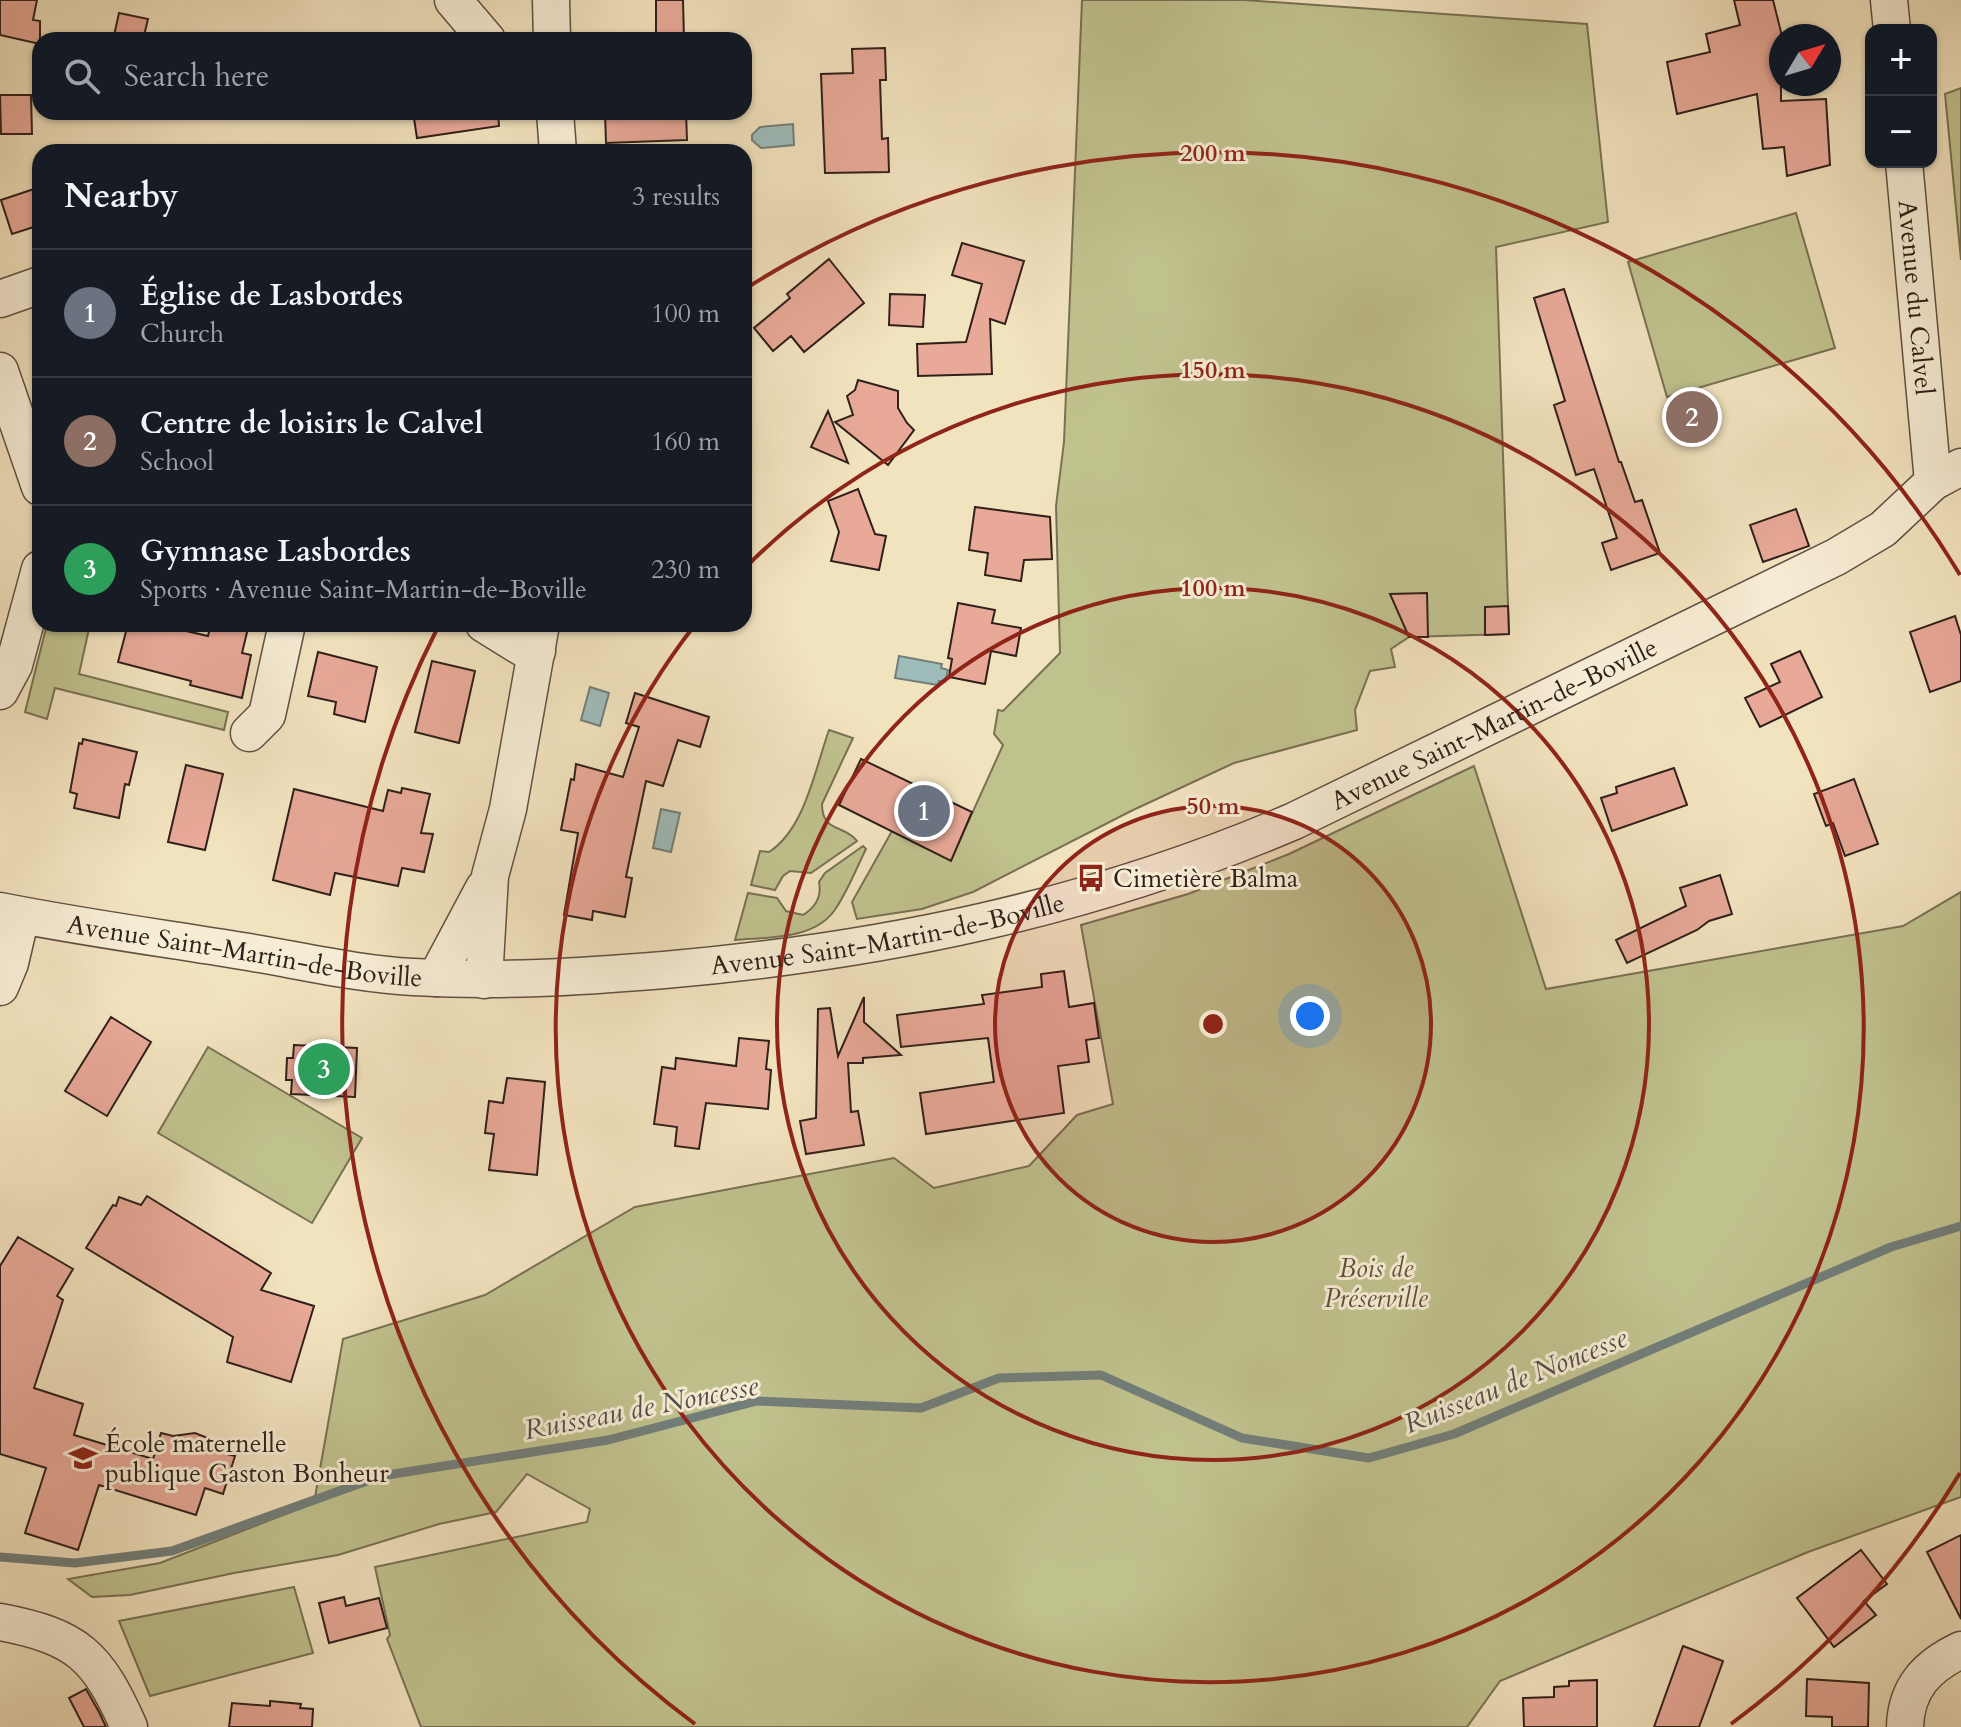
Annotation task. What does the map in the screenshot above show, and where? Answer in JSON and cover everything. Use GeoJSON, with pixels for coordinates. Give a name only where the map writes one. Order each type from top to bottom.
{"type":"FeatureCollection","features":[{"type":"Feature","properties":{"kind":"street"},"geometry":{"type":"LineString","coordinates":[[453,0],[480,32]]}},
{"type":"Feature","properties":{"kind":"street"},"geometry":{"type":"LineString","coordinates":[[551,0],[552,32]]}},
{"type":"Feature","properties":{"kind":"street"},"geometry":{"type":"LineString","coordinates":[[1889,0],[1891,24]]}},
{"type":"Feature","properties":{"kind":"street"},"geometry":{"type":"LineString","coordinates":[[1911,0],[1913,24]]}},
{"type":"Feature","properties":{"kind":"street"},"geometry":{"type":"LineString","coordinates":[[556,120],[557,144]]}},
{"type":"Feature","properties":{"kind":"street","name":"Avenue du Calvel"},"geometry":{"type":"LineString","coordinates":[[1905,168],[1951,472]]}},
{"type":"Feature","properties":{"kind":"street","name":"Avenue du Calvel"},"geometry":{"type":"LineString","coordinates":[[1927,168],[1950,409],[1951,472]]}},
{"type":"Feature","properties":{"kind":"street"},"geometry":{"type":"LineString","coordinates":[[2,386],[32,466]]}},
{"type":"Feature","properties":{"kind":"street","name":"Avenue Saint-Martin-de-Boville"},"geometry":{"type":"LineString","coordinates":[[10,914],[348,969],[484,980],[534,980],[735,964],[845,950],[941,932],[1193,863],[1294,821],[1836,557],[1883,529],[1951,472]]}},
{"type":"Feature","properties":{"kind":"street"},"geometry":{"type":"LineString","coordinates":[[0,691],[14,665],[32,599]]}},
{"type":"Feature","properties":{"kind":"street"},"geometry":{"type":"LineString","coordinates":[[249,733],[267,715],[285,632]]}},
{"type":"Feature","properties":{"kind":"street"},"geometry":{"type":"LineString","coordinates":[[497,632],[523,648],[539,637]]}},
{"type":"Feature","properties":{"kind":"street"},"geometry":{"type":"LineString","coordinates":[[484,980],[490,876],[508,809],[539,637]]}},
{"type":"Feature","properties":{"kind":"street"},"geometry":{"type":"LineString","coordinates":[[436,978],[490,876]]}},
{"type":"Feature","properties":{"kind":"street"},"geometry":{"type":"LineString","coordinates":[[0,987],[10,963],[10,914]]}},
{"type":"Feature","properties":{"kind":"street"},"geometry":{"type":"LineString","coordinates":[[0,1622],[55,1635],[81,1651],[115,1695],[129,1727]]}},
{"type":"Feature","properties":{"kind":"street"},"geometry":{"type":"LineString","coordinates":[[1905,1727],[1906,1708],[1920,1678],[1942,1659],[1961,1650]]}},
{"type":"Feature","properties":{"kind":"green space"},"geometry":{"type":"Polygon","coordinates":[[[1082,0],[1244,0],[1587,24],[1608,222],[1496,247],[1509,634],[1409,637],[1391,649],[1395,667],[1370,671],[1355,710],[1357,730],[1234,763],[1131,811],[973,892],[922,909],[857,919],[852,902],[892,831],[951,860],[1003,745],[994,734],[998,710],[1003,711],[1060,653],[1056,506],[1064,442],[1082,0]]]}},
{"type":"Feature","properties":{"kind":"green space"},"geometry":{"type":"Polygon","coordinates":[[[1961,88],[1961,260],[1945,94],[1961,88]]]}},
{"type":"Feature","properties":{"kind":"green space"},"geometry":{"type":"Polygon","coordinates":[[[1796,213],[1835,348],[1667,397],[1628,262],[1796,213]]]}},
{"type":"Feature","properties":{"kind":"green space"},"geometry":{"type":"Polygon","coordinates":[[[45,632],[88,632],[79,674],[228,712],[224,730],[55,688],[47,719],[25,712],[45,632]]]}},
{"type":"Feature","properties":{"kind":"green space"},"geometry":{"type":"Polygon","coordinates":[[[829,730],[853,738],[822,804],[823,813],[830,824],[857,841],[811,873],[790,871],[775,890],[751,885],[760,851],[769,852],[781,842],[800,814],[829,730]]]}},
{"type":"Feature","properties":{"kind":"green space","name":"Bois de Préserville"},"geometry":{"type":"Polygon","coordinates":[[[1474,766],[1546,989],[1903,926],[1961,892],[1961,1497],[1808,1552],[1500,1681],[1467,1727],[421,1727],[387,1639],[390,1635],[375,1567],[587,1522],[590,1509],[527,1474],[496,1512],[439,1524],[338,1555],[130,1595],[92,1597],[68,1579],[160,1563],[314,1503],[343,1339],[485,1295],[635,1207],[894,1158],[934,1188],[1029,1166],[1077,1115],[1113,1104],[1081,925],[1188,894],[1289,854],[1474,766]]]}},
{"type":"Feature","properties":{"kind":"green space"},"geometry":{"type":"Polygon","coordinates":[[[863,846],[866,849],[847,889],[825,920],[789,935],[735,940],[748,893],[777,898],[786,911],[803,915],[817,901],[819,882],[825,873],[863,846]]]}},
{"type":"Feature","properties":{"kind":"green space"},"geometry":{"type":"Polygon","coordinates":[[[208,1047],[362,1138],[312,1223],[158,1133],[208,1047]]]}},
{"type":"Feature","properties":{"kind":"green space"},"geometry":{"type":"Polygon","coordinates":[[[294,1587],[313,1653],[150,1696],[119,1621],[294,1587]]]}},
{"type":"Feature","properties":{"kind":"water"},"geometry":{"type":"Polygon","coordinates":[[[793,124],[794,145],[761,148],[752,140],[752,135],[760,127],[793,124]]]}},
{"type":"Feature","properties":{"kind":"water"},"geometry":{"type":"Polygon","coordinates":[[[899,656],[942,664],[941,668],[948,670],[945,682],[939,681],[938,685],[895,678],[899,656]]]}},
{"type":"Feature","properties":{"kind":"water"},"geometry":{"type":"Polygon","coordinates":[[[590,687],[609,693],[600,726],[581,720],[590,687]]]}},
{"type":"Feature","properties":{"kind":"water"},"geometry":{"type":"Polygon","coordinates":[[[661,809],[680,813],[671,852],[653,848],[661,809]]]}},
{"type":"Feature","properties":{"kind":"building"},"geometry":{"type":"Polygon","coordinates":[[[0,0],[37,0],[33,20],[40,21],[40,32],[32,32],[32,42],[0,35],[0,0]]]}},
{"type":"Feature","properties":{"kind":"building"},"geometry":{"type":"Polygon","coordinates":[[[656,0],[683,0],[684,32],[656,32],[656,0]]]}},
{"type":"Feature","properties":{"kind":"building"},"geometry":{"type":"Polygon","coordinates":[[[1734,0],[1773,0],[1779,24],[1769,24],[1769,96],[1781,96],[1781,101],[1826,99],[1830,165],[1787,176],[1784,147],[1763,149],[1757,94],[1677,114],[1667,62],[1710,52],[1706,34],[1740,25],[1734,0]]]}},
{"type":"Feature","properties":{"kind":"building"},"geometry":{"type":"Polygon","coordinates":[[[119,13],[148,19],[145,32],[115,32],[119,13]]]}},
{"type":"Feature","properties":{"kind":"building"},"geometry":{"type":"Polygon","coordinates":[[[885,48],[886,80],[880,80],[882,139],[888,138],[889,172],[825,173],[821,74],[853,73],[852,49],[885,48]]]}},
{"type":"Feature","properties":{"kind":"building"},"geometry":{"type":"Polygon","coordinates":[[[0,95],[31,95],[32,134],[1,134],[0,95]]]}},
{"type":"Feature","properties":{"kind":"building"},"geometry":{"type":"Polygon","coordinates":[[[414,120],[499,120],[499,126],[417,138],[414,120]]]}},
{"type":"Feature","properties":{"kind":"building"},"geometry":{"type":"Polygon","coordinates":[[[605,120],[686,120],[687,140],[606,143],[605,120]]]}},
{"type":"Feature","properties":{"kind":"building"},"geometry":{"type":"Polygon","coordinates":[[[32,190],[32,228],[12,234],[1,200],[32,190]]]}},
{"type":"Feature","properties":{"kind":"building"},"geometry":{"type":"Polygon","coordinates":[[[962,243],[1024,261],[1005,324],[990,319],[992,374],[918,376],[917,344],[966,342],[982,284],[952,275],[962,243]]]}},
{"type":"Feature","properties":{"kind":"building"},"geometry":{"type":"Polygon","coordinates":[[[829,259],[864,303],[804,352],[791,336],[773,351],[754,328],[790,298],[787,294],[829,259]]]}},
{"type":"Feature","properties":{"kind":"building"},"geometry":{"type":"Polygon","coordinates":[[[1564,289],[1619,462],[1635,502],[1642,500],[1660,553],[1611,570],[1602,543],[1617,538],[1594,469],[1576,475],[1554,405],[1565,401],[1534,298],[1564,289]]]}},
{"type":"Feature","properties":{"kind":"building"},"geometry":{"type":"Polygon","coordinates":[[[890,294],[925,295],[923,327],[889,325],[890,294]]]}},
{"type":"Feature","properties":{"kind":"building"},"geometry":{"type":"Polygon","coordinates":[[[858,380],[898,391],[898,408],[914,430],[888,465],[835,422],[853,415],[847,396],[855,390],[858,380]]]}},
{"type":"Feature","properties":{"kind":"building"},"geometry":{"type":"Polygon","coordinates":[[[828,411],[848,463],[811,447],[828,411]]]}},
{"type":"Feature","properties":{"kind":"building"},"geometry":{"type":"Polygon","coordinates":[[[858,489],[875,534],[886,536],[879,570],[831,561],[839,532],[828,501],[858,489]]]}},
{"type":"Feature","properties":{"kind":"building"},"geometry":{"type":"Polygon","coordinates":[[[975,507],[1050,517],[1052,559],[1024,560],[1021,581],[985,575],[988,553],[969,550],[975,507]]]}},
{"type":"Feature","properties":{"kind":"building"},"geometry":{"type":"Polygon","coordinates":[[[1796,509],[1809,546],[1763,562],[1750,525],[1796,509]]]}},
{"type":"Feature","properties":{"kind":"building"},"geometry":{"type":"Polygon","coordinates":[[[1427,593],[1428,637],[1409,637],[1390,594],[1427,593]]]}},
{"type":"Feature","properties":{"kind":"building"},"geometry":{"type":"Polygon","coordinates":[[[958,603],[995,610],[992,623],[1021,628],[1016,656],[991,651],[985,684],[949,677],[952,659],[948,658],[958,603]]]}},
{"type":"Feature","properties":{"kind":"building"},"geometry":{"type":"Polygon","coordinates":[[[1508,606],[1509,634],[1485,635],[1485,607],[1508,606]]]}},
{"type":"Feature","properties":{"kind":"building"},"geometry":{"type":"Polygon","coordinates":[[[1955,616],[1961,635],[1961,681],[1930,692],[1910,632],[1955,616]]]}},
{"type":"Feature","properties":{"kind":"building"},"geometry":{"type":"Polygon","coordinates":[[[126,632],[191,632],[208,636],[209,632],[247,632],[242,653],[251,655],[242,698],[118,662],[126,632]]]}},
{"type":"Feature","properties":{"kind":"building"},"geometry":{"type":"Polygon","coordinates":[[[1800,651],[1822,697],[1760,727],[1745,698],[1780,682],[1771,664],[1800,651]]]}},
{"type":"Feature","properties":{"kind":"building"},"geometry":{"type":"Polygon","coordinates":[[[318,652],[377,667],[365,722],[334,714],[336,702],[308,696],[318,652]]]}},
{"type":"Feature","properties":{"kind":"building"},"geometry":{"type":"Polygon","coordinates":[[[432,661],[475,671],[459,743],[415,732],[432,661]]]}},
{"type":"Feature","properties":{"kind":"building"},"geometry":{"type":"Polygon","coordinates":[[[635,693],[709,717],[700,747],[678,740],[663,786],[646,781],[626,877],[632,878],[625,917],[593,911],[592,920],[564,915],[578,833],[561,830],[571,779],[574,780],[576,764],[623,777],[639,727],[626,723],[635,693]]]}},
{"type":"Feature","properties":{"kind":"building"},"geometry":{"type":"Polygon","coordinates":[[[83,739],[137,752],[129,785],[125,784],[119,818],[74,808],[77,794],[70,792],[79,743],[82,744],[83,739]]]}},
{"type":"Feature","properties":{"kind":"building"},"geometry":{"type":"Polygon","coordinates":[[[861,759],[972,812],[951,861],[839,805],[861,759]]]}},
{"type":"Feature","properties":{"kind":"building"},"geometry":{"type":"Polygon","coordinates":[[[186,765],[223,774],[205,850],[168,842],[186,765]]]}},
{"type":"Feature","properties":{"kind":"building"},"geometry":{"type":"Polygon","coordinates":[[[1674,768],[1687,805],[1612,831],[1601,798],[1617,793],[1616,787],[1674,768]]]}},
{"type":"Feature","properties":{"kind":"building"},"geometry":{"type":"Polygon","coordinates":[[[1854,779],[1878,844],[1845,856],[1833,823],[1826,826],[1814,794],[1854,779]]]}},
{"type":"Feature","properties":{"kind":"building"},"geometry":{"type":"Polygon","coordinates":[[[402,788],[430,794],[421,833],[433,834],[424,872],[402,868],[398,886],[335,873],[330,895],[273,880],[294,789],[383,811],[388,790],[401,793],[402,788]]]}},
{"type":"Feature","properties":{"kind":"building"},"geometry":{"type":"Polygon","coordinates":[[[1720,875],[1732,914],[1709,921],[1697,930],[1627,963],[1616,940],[1686,906],[1680,888],[1720,875]]]}},
{"type":"Feature","properties":{"kind":"building"},"geometry":{"type":"Polygon","coordinates":[[[1064,971],[1069,1007],[1094,1003],[1099,1038],[1086,1040],[1089,1062],[1058,1066],[1064,1113],[926,1134],[920,1093],[994,1082],[988,1038],[901,1047],[897,1015],[984,1004],[982,995],[1042,987],[1041,974],[1064,971]]]}},
{"type":"Feature","properties":{"kind":"building"},"geometry":{"type":"Polygon","coordinates":[[[864,997],[864,1022],[901,1055],[863,1058],[863,1063],[848,1063],[851,1112],[858,1111],[864,1145],[806,1154],[800,1121],[816,1118],[818,1009],[830,1008],[838,1056],[864,997]]]}},
{"type":"Feature","properties":{"kind":"building"},"geometry":{"type":"Polygon","coordinates":[[[111,1017],[151,1042],[107,1116],[65,1091],[111,1017]]]}},
{"type":"Feature","properties":{"kind":"building"},"geometry":{"type":"Polygon","coordinates":[[[739,1038],[769,1041],[766,1069],[771,1070],[768,1109],[706,1103],[699,1149],[675,1146],[677,1127],[654,1124],[662,1067],[675,1069],[676,1058],[736,1066],[739,1038]]]}},
{"type":"Feature","properties":{"kind":"building"},"geometry":{"type":"Polygon","coordinates":[[[294,1045],[357,1048],[355,1097],[291,1094],[292,1080],[286,1080],[287,1058],[293,1058],[294,1045]]]}},
{"type":"Feature","properties":{"kind":"building"},"geometry":{"type":"Polygon","coordinates":[[[507,1078],[545,1082],[537,1175],[489,1170],[494,1134],[485,1133],[489,1101],[503,1103],[507,1078]]]}},
{"type":"Feature","properties":{"kind":"building"},"geometry":{"type":"Polygon","coordinates":[[[147,1196],[271,1273],[261,1290],[314,1306],[291,1382],[227,1362],[233,1337],[86,1248],[119,1197],[141,1205],[147,1196]]]}},
{"type":"Feature","properties":{"kind":"building"},"geometry":{"type":"Polygon","coordinates":[[[18,1237],[73,1269],[57,1296],[63,1300],[34,1388],[83,1404],[74,1435],[153,1459],[161,1433],[173,1436],[195,1433],[213,1440],[227,1454],[235,1456],[223,1494],[205,1488],[196,1515],[99,1485],[78,1550],[25,1533],[46,1468],[0,1454],[0,1266],[18,1237]]]}},
{"type":"Feature","properties":{"kind":"building"},"geometry":{"type":"Polygon","coordinates":[[[1961,1535],[1961,1619],[1927,1552],[1961,1535]]]}},
{"type":"Feature","properties":{"kind":"building"},"geometry":{"type":"Polygon","coordinates":[[[1861,1550],[1887,1584],[1864,1601],[1876,1615],[1834,1647],[1797,1598],[1861,1550]]]}},
{"type":"Feature","properties":{"kind":"building"},"geometry":{"type":"Polygon","coordinates":[[[344,1597],[346,1606],[379,1598],[387,1628],[329,1643],[319,1603],[344,1597]]]}},
{"type":"Feature","properties":{"kind":"building"},"geometry":{"type":"Polygon","coordinates":[[[1683,1646],[1723,1661],[1699,1727],[1654,1727],[1683,1646]]]}},
{"type":"Feature","properties":{"kind":"building"},"geometry":{"type":"Polygon","coordinates":[[[1807,1679],[1869,1683],[1868,1727],[1832,1727],[1832,1717],[1806,1716],[1807,1679]]]}},
{"type":"Feature","properties":{"kind":"building"},"geometry":{"type":"Polygon","coordinates":[[[1597,1680],[1597,1727],[1524,1727],[1523,1698],[1554,1697],[1554,1687],[1569,1686],[1569,1681],[1597,1680]]]}},
{"type":"Feature","properties":{"kind":"building"},"geometry":{"type":"Polygon","coordinates":[[[86,1689],[106,1727],[84,1727],[69,1698],[86,1689]]]}},
{"type":"Feature","properties":{"kind":"building"},"geometry":{"type":"Polygon","coordinates":[[[270,1701],[301,1704],[300,1708],[313,1709],[312,1727],[229,1727],[232,1703],[270,1706],[270,1701]]]}},
{"type":"Feature","properties":{"kind":"waterway","name":"Ruisseau de Noncesse"},"geometry":{"type":"LineString","coordinates":[[0,1557],[75,1563],[172,1551],[381,1476],[608,1440],[757,1401],[921,1408],[999,1378],[1101,1375],[1242,1438],[1369,1458],[1454,1434],[1891,1247],[1961,1226]]}},
{"type":"Feature","properties":{"kind":"place","name":"Centre de loisirs le Calvel"},"geometry":{"type":"Point","coordinates":[1692,417]}},
{"type":"Feature","properties":{"kind":"place","name":"Église de Lasbordes"},"geometry":{"type":"Point","coordinates":[924,811]}},
{"type":"Feature","properties":{"kind":"place","name":"Cimetière Balma"},"geometry":{"type":"Point","coordinates":[1091,878]}},
{"type":"Feature","properties":{"kind":"place","name":"Gymnase Lasbordes"},"geometry":{"type":"Point","coordinates":[324,1069]}},
{"type":"Feature","properties":{"kind":"place","name":"École maternelle publique Gaston Bonheur"},"geometry":{"type":"Point","coordinates":[83,1458]}}]}
